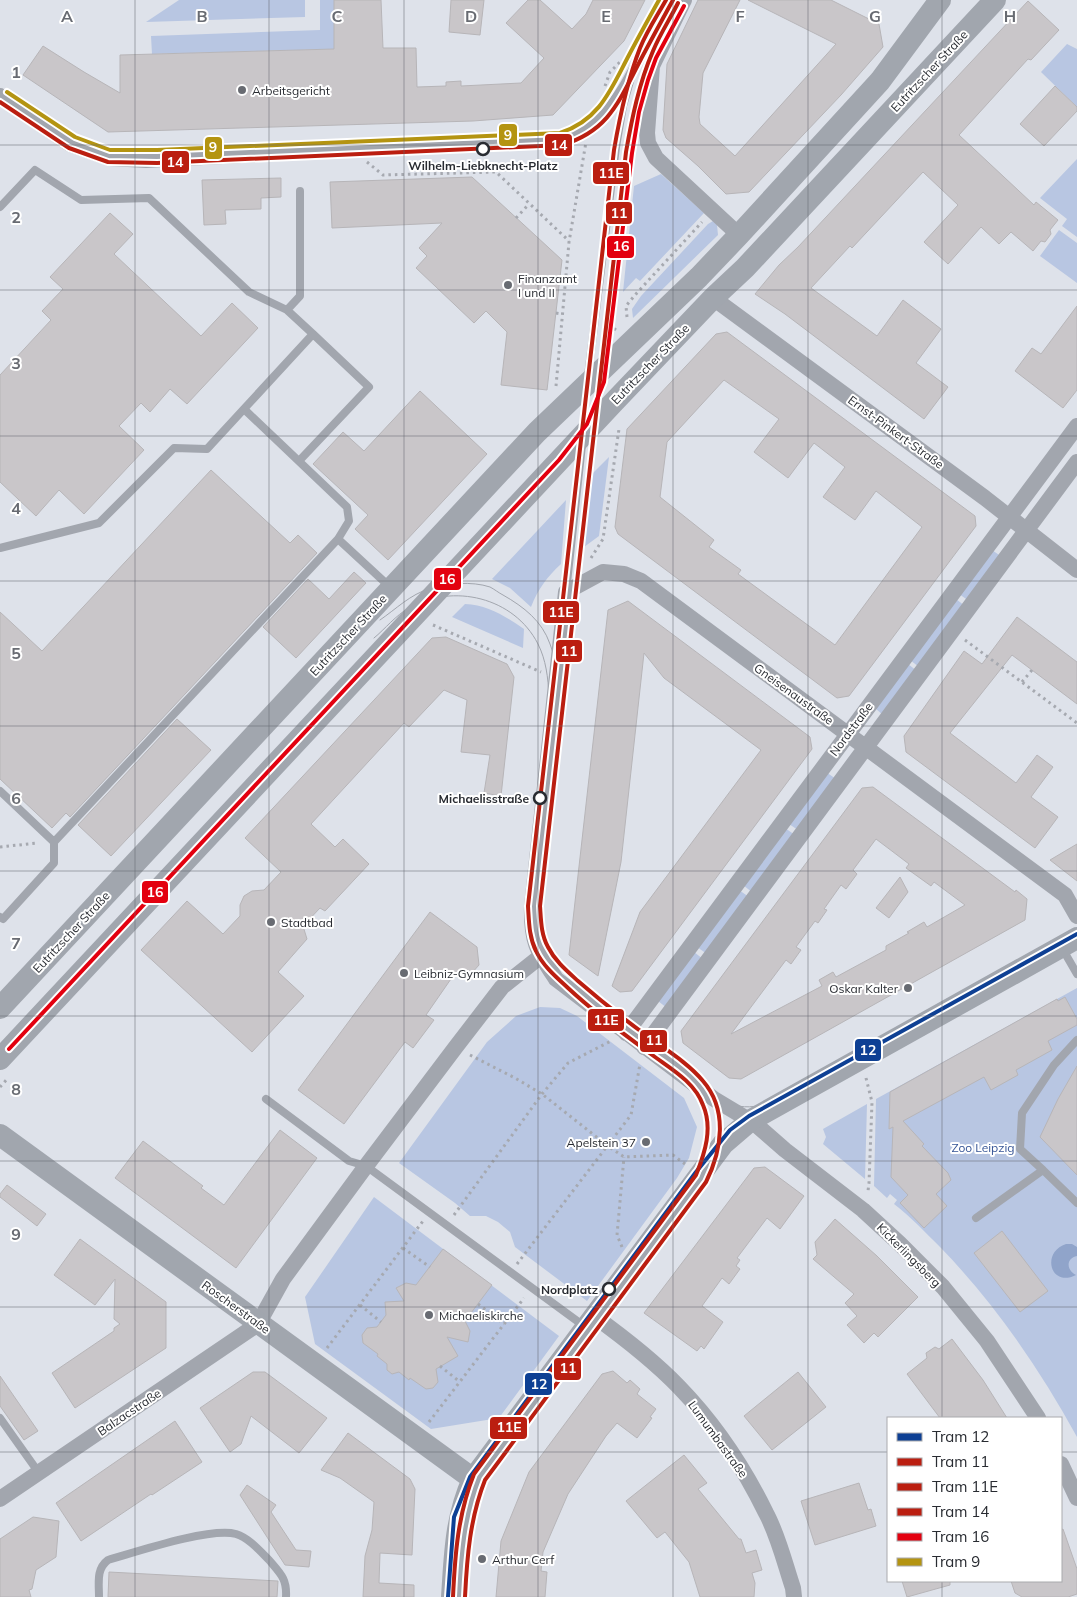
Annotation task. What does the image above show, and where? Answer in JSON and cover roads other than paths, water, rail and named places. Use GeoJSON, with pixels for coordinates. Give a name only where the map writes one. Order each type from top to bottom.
{"type":"FeatureCollection","features":[{"type":"Feature","properties":{"kind":"main road","name":"Eutritzscher Straße"},"geometry":{"type":"LineString","coordinates":[[0,1008],[553,416],[699,277],[739,235],[880,81],[940,0]]}},
{"type":"Feature","properties":{"kind":"main road","name":"Eutritzscher Straße"},"geometry":{"type":"LineString","coordinates":[[0,1060],[584,434],[713,298],[745,268],[995,0]]}},
{"type":"Feature","properties":{"kind":"main road"},"geometry":{"type":"LineString","coordinates":[[452,1597],[459,1518],[473,1479],[723,1144],[750,1120],[1069,942]]}},
{"type":"Feature","properties":{"kind":"main road","name":"Roscherstraße"},"geometry":{"type":"LineString","coordinates":[[0,1135],[473,1479]]}},
{"type":"Feature","properties":{"kind":"street"},"geometry":{"type":"LineString","coordinates":[[684,0],[652,66],[647,133],[648,143],[656,158],[739,235]]}},
{"type":"Feature","properties":{"kind":"street"},"geometry":{"type":"LineString","coordinates":[[0,96],[70,144],[110,158],[146,160],[352,148]]}},
{"type":"Feature","properties":{"kind":"street","name":"Ernst-Pinkert-Straße"},"geometry":{"type":"LineString","coordinates":[[713,298],[1009,517],[1077,570]]}},
{"type":"Feature","properties":{"kind":"street","name":"Nordstraße"},"geometry":{"type":"LineString","coordinates":[[626,1033],[1077,426]]}},
{"type":"Feature","properties":{"kind":"street","name":"Nordstraße"},"geometry":{"type":"LineString","coordinates":[[644,1047],[1077,462]]}},
{"type":"Feature","properties":{"kind":"street","name":"Gneisenaustraße"},"geometry":{"type":"LineString","coordinates":[[566,592],[603,572],[624,574],[641,581],[1064,895],[1077,916]]}},
{"type":"Feature","properties":{"kind":"street"},"geometry":{"type":"LineString","coordinates":[[566,592],[532,922],[534,941],[556,979],[714,1099],[750,1120]]}},
{"type":"Feature","properties":{"kind":"street"},"geometry":{"type":"LineString","coordinates":[[258,1324],[281,1284],[366,1166],[455,1048],[502,988],[542,956]]}},
{"type":"Feature","properties":{"kind":"street","name":"Kickerlingsberg"},"geometry":{"type":"LineString","coordinates":[[750,1120],[785,1150],[864,1210],[943,1287],[987,1341],[1037,1417]]}},
{"type":"Feature","properties":{"kind":"street","name":"Lumumbastraße"},"geometry":{"type":"LineString","coordinates":[[590,1321],[631,1344],[679,1387],[709,1422],[733,1456],[767,1514],[793,1588],[794,1597]]}},
{"type":"Feature","properties":{"kind":"street","name":"Balzacstraße"},"geometry":{"type":"LineString","coordinates":[[0,1499],[258,1324]]}},
{"type":"Feature","properties":{"kind":"street"},"geometry":{"type":"LineString","coordinates":[[1062,1466],[1075,1488]]}},
{"type":"Feature","properties":{"kind":"lane"},"geometry":{"type":"LineString","coordinates":[[352,148],[551,141],[575,133],[592,123],[616,98],[666,0]]}},
{"type":"Feature","properties":{"kind":"lane"},"geometry":{"type":"LineString","coordinates":[[588,383],[616,147],[623,106],[634,65],[657,53]]}},
{"type":"Feature","properties":{"kind":"lane"},"geometry":{"type":"LineString","coordinates":[[0,207],[35,170],[81,200],[149,198],[249,292],[287,310],[369,387],[299,461]]}},
{"type":"Feature","properties":{"kind":"lane"},"geometry":{"type":"LineString","coordinates":[[287,310],[300,296],[300,191]]}},
{"type":"Feature","properties":{"kind":"lane"},"geometry":{"type":"LineString","coordinates":[[0,548],[99,523],[174,448],[207,449],[313,334]]}},
{"type":"Feature","properties":{"kind":"lane"},"geometry":{"type":"LineString","coordinates":[[1,919],[54,863],[54,842],[338,538],[349,521],[347,507],[244,409]]}},
{"type":"Feature","properties":{"kind":"lane"},"geometry":{"type":"LineString","coordinates":[[566,592],[584,434]]}},
{"type":"Feature","properties":{"kind":"lane"},"geometry":{"type":"LineString","coordinates":[[338,538],[391,588]]}},
{"type":"Feature","properties":{"kind":"lane"},"geometry":{"type":"LineString","coordinates":[[0,791],[54,842]]}},
{"type":"Feature","properties":{"kind":"lane"},"geometry":{"type":"LineString","coordinates":[[1069,942],[1077,974]]}},
{"type":"Feature","properties":{"kind":"lane"},"geometry":{"type":"LineString","coordinates":[[1077,1040],[1054,1065],[1022,1113],[1020,1149],[1077,1203]]}},
{"type":"Feature","properties":{"kind":"lane"},"geometry":{"type":"LineString","coordinates":[[266,1099],[350,1161],[366,1166],[532,1287],[590,1321]]}},
{"type":"Feature","properties":{"kind":"lane"},"geometry":{"type":"LineString","coordinates":[[976,1218],[1043,1170]]}},
{"type":"Feature","properties":{"kind":"lane"},"geometry":{"type":"LineString","coordinates":[[0,1418],[39,1473]]}},
{"type":"Feature","properties":{"kind":"lane"},"geometry":{"type":"LineString","coordinates":[[99,1597],[99,1573],[102,1565],[108,1560],[196,1536],[222,1532],[238,1534],[257,1547],[281,1573],[287,1584],[286,1597]]}},
{"type":"Feature","properties":{"kind":"tram line","name":"9"},"geometry":{"type":"LineString","coordinates":[[7,92],[75,137],[110,150],[157,150],[560,133],[585,120],[603,102],[659,0]]}},
{"type":"Feature","properties":{"kind":"tram line","name":"11E"},"geometry":{"type":"LineString","coordinates":[[453,1597],[458,1534],[464,1504],[474,1474],[696,1175],[707,1140],[706,1114],[695,1090],[676,1072],[589,1006],[542,962],[532,940],[528,906],[614,150],[624,98],[635,60],[666,0]]}},
{"type":"Feature","properties":{"kind":"tram line","name":"14"},"geometry":{"type":"LineString","coordinates":[[0,102],[69,148],[108,162],[157,163],[562,145],[591,132],[611,113],[626,89],[673,0]]}},
{"type":"Feature","properties":{"kind":"tram line","name":"11"},"geometry":{"type":"LineString","coordinates":[[465,1597],[468,1552],[476,1509],[485,1480],[706,1182],[719,1144],[720,1130],[716,1105],[711,1092],[703,1081],[685,1063],[613,1010],[562,966],[554,957],[544,938],[540,906],[626,152],[633,114],[648,63],[678,3]]}},
{"type":"Feature","properties":{"kind":"tram line","name":"16"},"geometry":{"type":"LineString","coordinates":[[9,1049],[559,460],[587,424],[604,382],[632,153],[639,112],[656,58],[684,6]]}},
{"type":"Feature","properties":{"kind":"tram line"},"geometry":{"type":"LineString","coordinates":[[380,620],[422,591],[451,584],[467,583],[490,587],[531,615],[547,636],[554,657],[557,697]]}},
{"type":"Feature","properties":{"kind":"tram line"},"geometry":{"type":"LineString","coordinates":[[374,638],[404,611],[426,600],[444,596],[463,596],[481,599],[498,605],[514,615],[527,628],[538,644],[545,662],[549,696]]}},
{"type":"Feature","properties":{"kind":"tram line","name":"12"},"geometry":{"type":"LineString","coordinates":[[448,1597],[454,1517],[470,1477],[696,1172],[730,1130],[749,1116],[1077,934]]}},
{"type":"Feature","properties":{"kind":"tram line"},"geometry":{"type":"LineString","coordinates":[[675,1064],[733,1105],[755,1106],[776,1101]]}},
{"type":"Feature","properties":{"kind":"tram line"},"geometry":{"type":"LineString","coordinates":[[680,1078],[713,1102],[736,1113],[749,1115],[776,1110]]}},
{"type":"Feature","properties":{"kind":"place","name":"Arbeitsgericht"},"geometry":{"type":"Point","coordinates":[242,90]}},
{"type":"Feature","properties":{"kind":"place","name":"Wilhelm-Liebknecht-Platz"},"geometry":{"type":"Point","coordinates":[483,149]}},
{"type":"Feature","properties":{"kind":"place","name":"Finanzamt I und II"},"geometry":{"type":"Point","coordinates":[508,285]}},
{"type":"Feature","properties":{"kind":"place","name":"Michaelisstraße"},"geometry":{"type":"Point","coordinates":[540,798]}},
{"type":"Feature","properties":{"kind":"place","name":"Stadtbad"},"geometry":{"type":"Point","coordinates":[271,922]}},
{"type":"Feature","properties":{"kind":"place","name":"Leibniz-Gymnasium"},"geometry":{"type":"Point","coordinates":[404,973]}},
{"type":"Feature","properties":{"kind":"place","name":"Oskar Kalter"},"geometry":{"type":"Point","coordinates":[908,988]}},
{"type":"Feature","properties":{"kind":"place","name":"Apelstein 37"},"geometry":{"type":"Point","coordinates":[646,1142]}},
{"type":"Feature","properties":{"kind":"place","name":"Nordplatz"},"geometry":{"type":"Point","coordinates":[609,1289]}},
{"type":"Feature","properties":{"kind":"place","name":"Michaeliskirche"},"geometry":{"type":"Point","coordinates":[429,1315]}},
{"type":"Feature","properties":{"kind":"place","name":"Arthur Cerf"},"geometry":{"type":"Point","coordinates":[482,1559]}},
{"type":"Feature","properties":{"kind":"park label","name":"Zoo Leipzig"},"geometry":{"type":"Point","coordinates":[983,1147]}}]}
